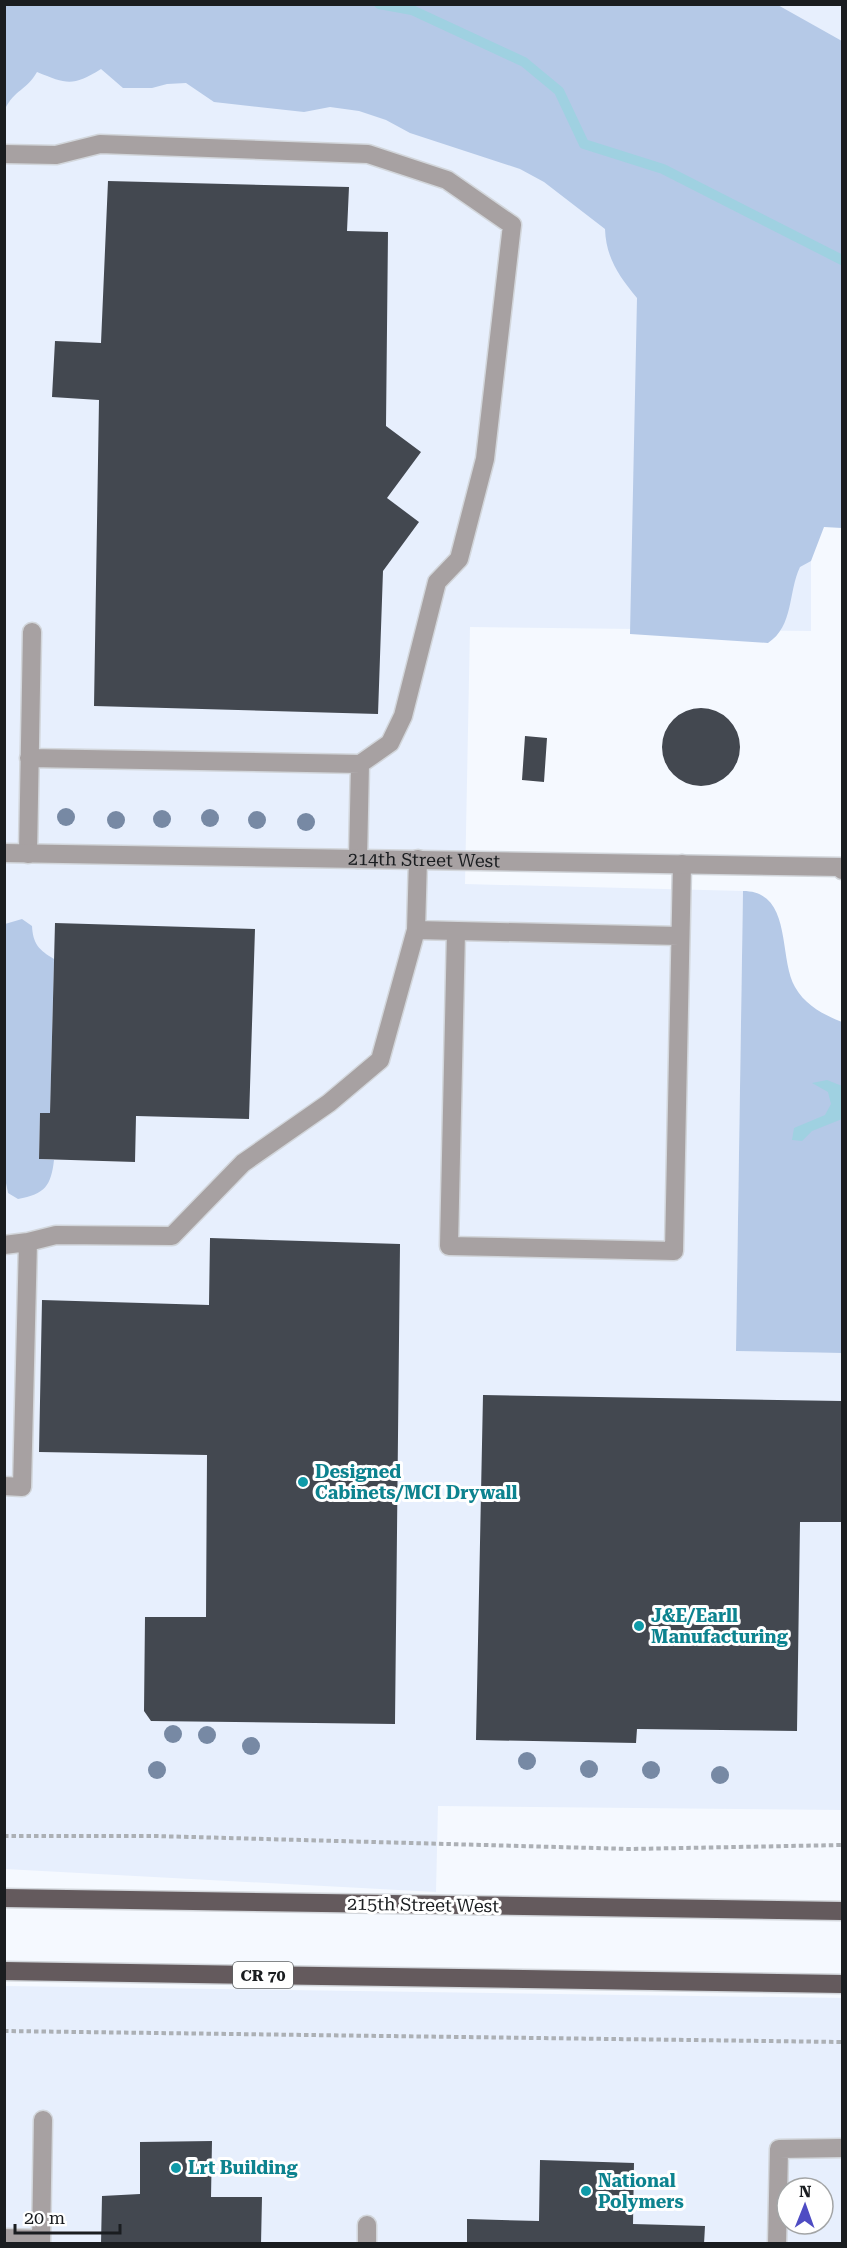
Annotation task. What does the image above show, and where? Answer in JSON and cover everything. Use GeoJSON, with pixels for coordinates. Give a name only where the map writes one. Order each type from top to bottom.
{"type":"FeatureCollection","features":[{"type":"Feature","properties":{"kind":"main road","name":"215th Street West"},"geometry":{"type":"LineString","coordinates":[[4,1898],[843,1911]]}},
{"type":"Feature","properties":{"kind":"main road","name":"CR 70"},"geometry":{"type":"LineString","coordinates":[[4,1971],[843,1984]]}},
{"type":"Feature","properties":{"kind":"street"},"geometry":{"type":"LineString","coordinates":[[4,154],[56,155],[100,144],[368,154],[447,180],[512,225],[485,459],[459,559],[437,582],[403,716],[390,743],[360,764],[29,758]]}},
{"type":"Feature","properties":{"kind":"street"},"geometry":{"type":"LineString","coordinates":[[28,854],[32,632]]}},
{"type":"Feature","properties":{"kind":"street"},"geometry":{"type":"LineString","coordinates":[[358,859],[360,764]]}},
{"type":"Feature","properties":{"kind":"street","name":"214th Street West"},"geometry":{"type":"LineString","coordinates":[[4,853],[682,864],[842,864]]}},
{"type":"Feature","properties":{"kind":"street"},"geometry":{"type":"LineString","coordinates":[[4,1245],[56,1235],[172,1236],[243,1163],[329,1102],[380,1060],[416,930],[418,859]]}},
{"type":"Feature","properties":{"kind":"street"},"geometry":{"type":"LineString","coordinates":[[456,930],[449,1246],[674,1251],[682,864]]}},
{"type":"Feature","properties":{"kind":"street"},"geometry":{"type":"LineString","coordinates":[[416,930],[679,936]]}},
{"type":"Feature","properties":{"kind":"street"},"geometry":{"type":"LineString","coordinates":[[4,1486],[22,1486],[28,1242]]}},
{"type":"Feature","properties":{"kind":"street"},"geometry":{"type":"LineString","coordinates":[[4,2238],[41,2241],[43,2120]]}},
{"type":"Feature","properties":{"kind":"street"},"geometry":{"type":"LineString","coordinates":[[777,2244],[779,2149],[843,2148]]}},
{"type":"Feature","properties":{"kind":"street"},"geometry":{"type":"LineString","coordinates":[[367,2225],[367,2244]]}},
{"type":"Feature","properties":{"kind":"path"},"geometry":{"type":"LineString","coordinates":[[4,1836],[155,1836],[630,1849],[843,1845]]}},
{"type":"Feature","properties":{"kind":"path"},"geometry":{"type":"LineString","coordinates":[[4,2031],[843,2042]]}},
{"type":"Feature","properties":{"kind":"shaded area"},"geometry":{"type":"Polygon","coordinates":[[[5,4],[776,4],[842,41],[842,528],[824,527],[811,561],[800,567],[786,618],[776,636],[768,643],[630,634],[637,298],[611,258],[605,229],[544,182],[520,169],[410,133],[386,120],[359,111],[330,107],[304,112],[214,102],[186,83],[152,88],[123,88],[101,69],[83,79],[69,82],[37,72],[5,109],[5,4]]]}},
{"type":"Feature","properties":{"kind":"shaded area"},"geometry":{"type":"Polygon","coordinates":[[[4,5],[170,5],[811,284],[811,631],[470,627],[465,884],[743,891],[736,1351],[842,1353],[842,1810],[438,1806],[436,1892],[5,1869],[4,5]]]}},
{"type":"Feature","properties":{"kind":"shaded area"},"geometry":{"type":"Polygon","coordinates":[[[776,5],[842,5],[842,41],[776,5]]]}},
{"type":"Feature","properties":{"kind":"shaded area"},"geometry":{"type":"Polygon","coordinates":[[[743,891],[759,894],[770,902],[777,913],[790,974],[799,993],[816,1009],[842,1022],[842,1353],[736,1351],[743,891]]]}},
{"type":"Feature","properties":{"kind":"shaded area"},"geometry":{"type":"Polygon","coordinates":[[[22,919],[32,926],[38,946],[54,959],[50,1113],[40,1113],[39,1159],[54,1160],[51,1176],[45,1187],[35,1194],[18,1199],[8,1193],[5,1178],[5,924],[22,919]]]}},
{"type":"Feature","properties":{"kind":"shaded area"},"geometry":{"type":"Polygon","coordinates":[[[827,1080],[842,1086],[842,1119],[812,1131],[802,1141],[792,1140],[794,1128],[825,1115],[831,1104],[828,1092],[812,1083],[827,1080]]]}},
{"type":"Feature","properties":{"kind":"shaded area"},"geometry":{"type":"Polygon","coordinates":[[[4,1986],[842,1998],[842,2243],[5,2243],[4,1986]]]}},
{"type":"Feature","properties":{"kind":"building"},"geometry":{"type":"Polygon","coordinates":[[[108,181],[349,187],[347,231],[388,232],[386,426],[421,452],[387,498],[419,522],[383,571],[378,714],[94,706],[99,400],[52,397],[55,341],[101,343],[108,181]]]}},
{"type":"Feature","properties":{"kind":"building"},"geometry":{"type":"Polygon","coordinates":[[[693,708],[709,708],[723,714],[734,725],[740,739],[740,755],[734,769],[723,780],[709,786],[693,786],[679,780],[668,769],[662,755],[662,739],[668,725],[679,714],[693,708]]]}},
{"type":"Feature","properties":{"kind":"building"},"geometry":{"type":"Polygon","coordinates":[[[525,736],[547,738],[544,782],[522,780],[525,736]]]}},
{"type":"Feature","properties":{"kind":"building"},"geometry":{"type":"Polygon","coordinates":[[[55,923],[255,929],[249,1119],[136,1116],[135,1162],[39,1159],[40,1113],[50,1113],[55,923]]]}},
{"type":"Feature","properties":{"kind":"building","name":"Designed Cabinets/MCI Drywall"},"geometry":{"type":"Polygon","coordinates":[[[210,1238],[400,1244],[395,1724],[151,1721],[144,1711],[145,1617],[206,1617],[207,1455],[39,1452],[42,1300],[209,1305],[210,1238]]]}},
{"type":"Feature","properties":{"kind":"building","name":"J&E/Earll Manufacturing"},"geometry":{"type":"Polygon","coordinates":[[[483,1395],[842,1401],[842,1522],[800,1522],[797,1731],[637,1729],[636,1743],[476,1740],[483,1395]]]}},
{"type":"Feature","properties":{"kind":"building","name":"Lrt Building"},"geometry":{"type":"Polygon","coordinates":[[[212,2141],[211,2197],[262,2197],[261,2244],[101,2244],[102,2196],[140,2194],[140,2142],[212,2141]]]}},
{"type":"Feature","properties":{"kind":"building","name":"National Polymers"},"geometry":{"type":"Polygon","coordinates":[[[540,2160],[634,2163],[633,2224],[705,2226],[704,2244],[467,2244],[467,2219],[539,2221],[540,2160]]]}},
{"type":"Feature","properties":{"kind":"waterway"},"geometry":{"type":"LineString","coordinates":[[379,4],[412,10],[524,62],[559,91],[584,144],[663,169],[842,260]]}},
{"type":"Feature","properties":{"kind":"place","name":"Designed Cabinets/MCI Drywall"},"geometry":{"type":"Point","coordinates":[303,1482]}},
{"type":"Feature","properties":{"kind":"place","name":"J&E/Earll Manufacturing"},"geometry":{"type":"Point","coordinates":[639,1626]}},
{"type":"Feature","properties":{"kind":"place","name":"Lrt Building"},"geometry":{"type":"Point","coordinates":[176,2168]}},
{"type":"Feature","properties":{"kind":"place","name":"National Polymers"},"geometry":{"type":"Point","coordinates":[586,2191]}}]}
